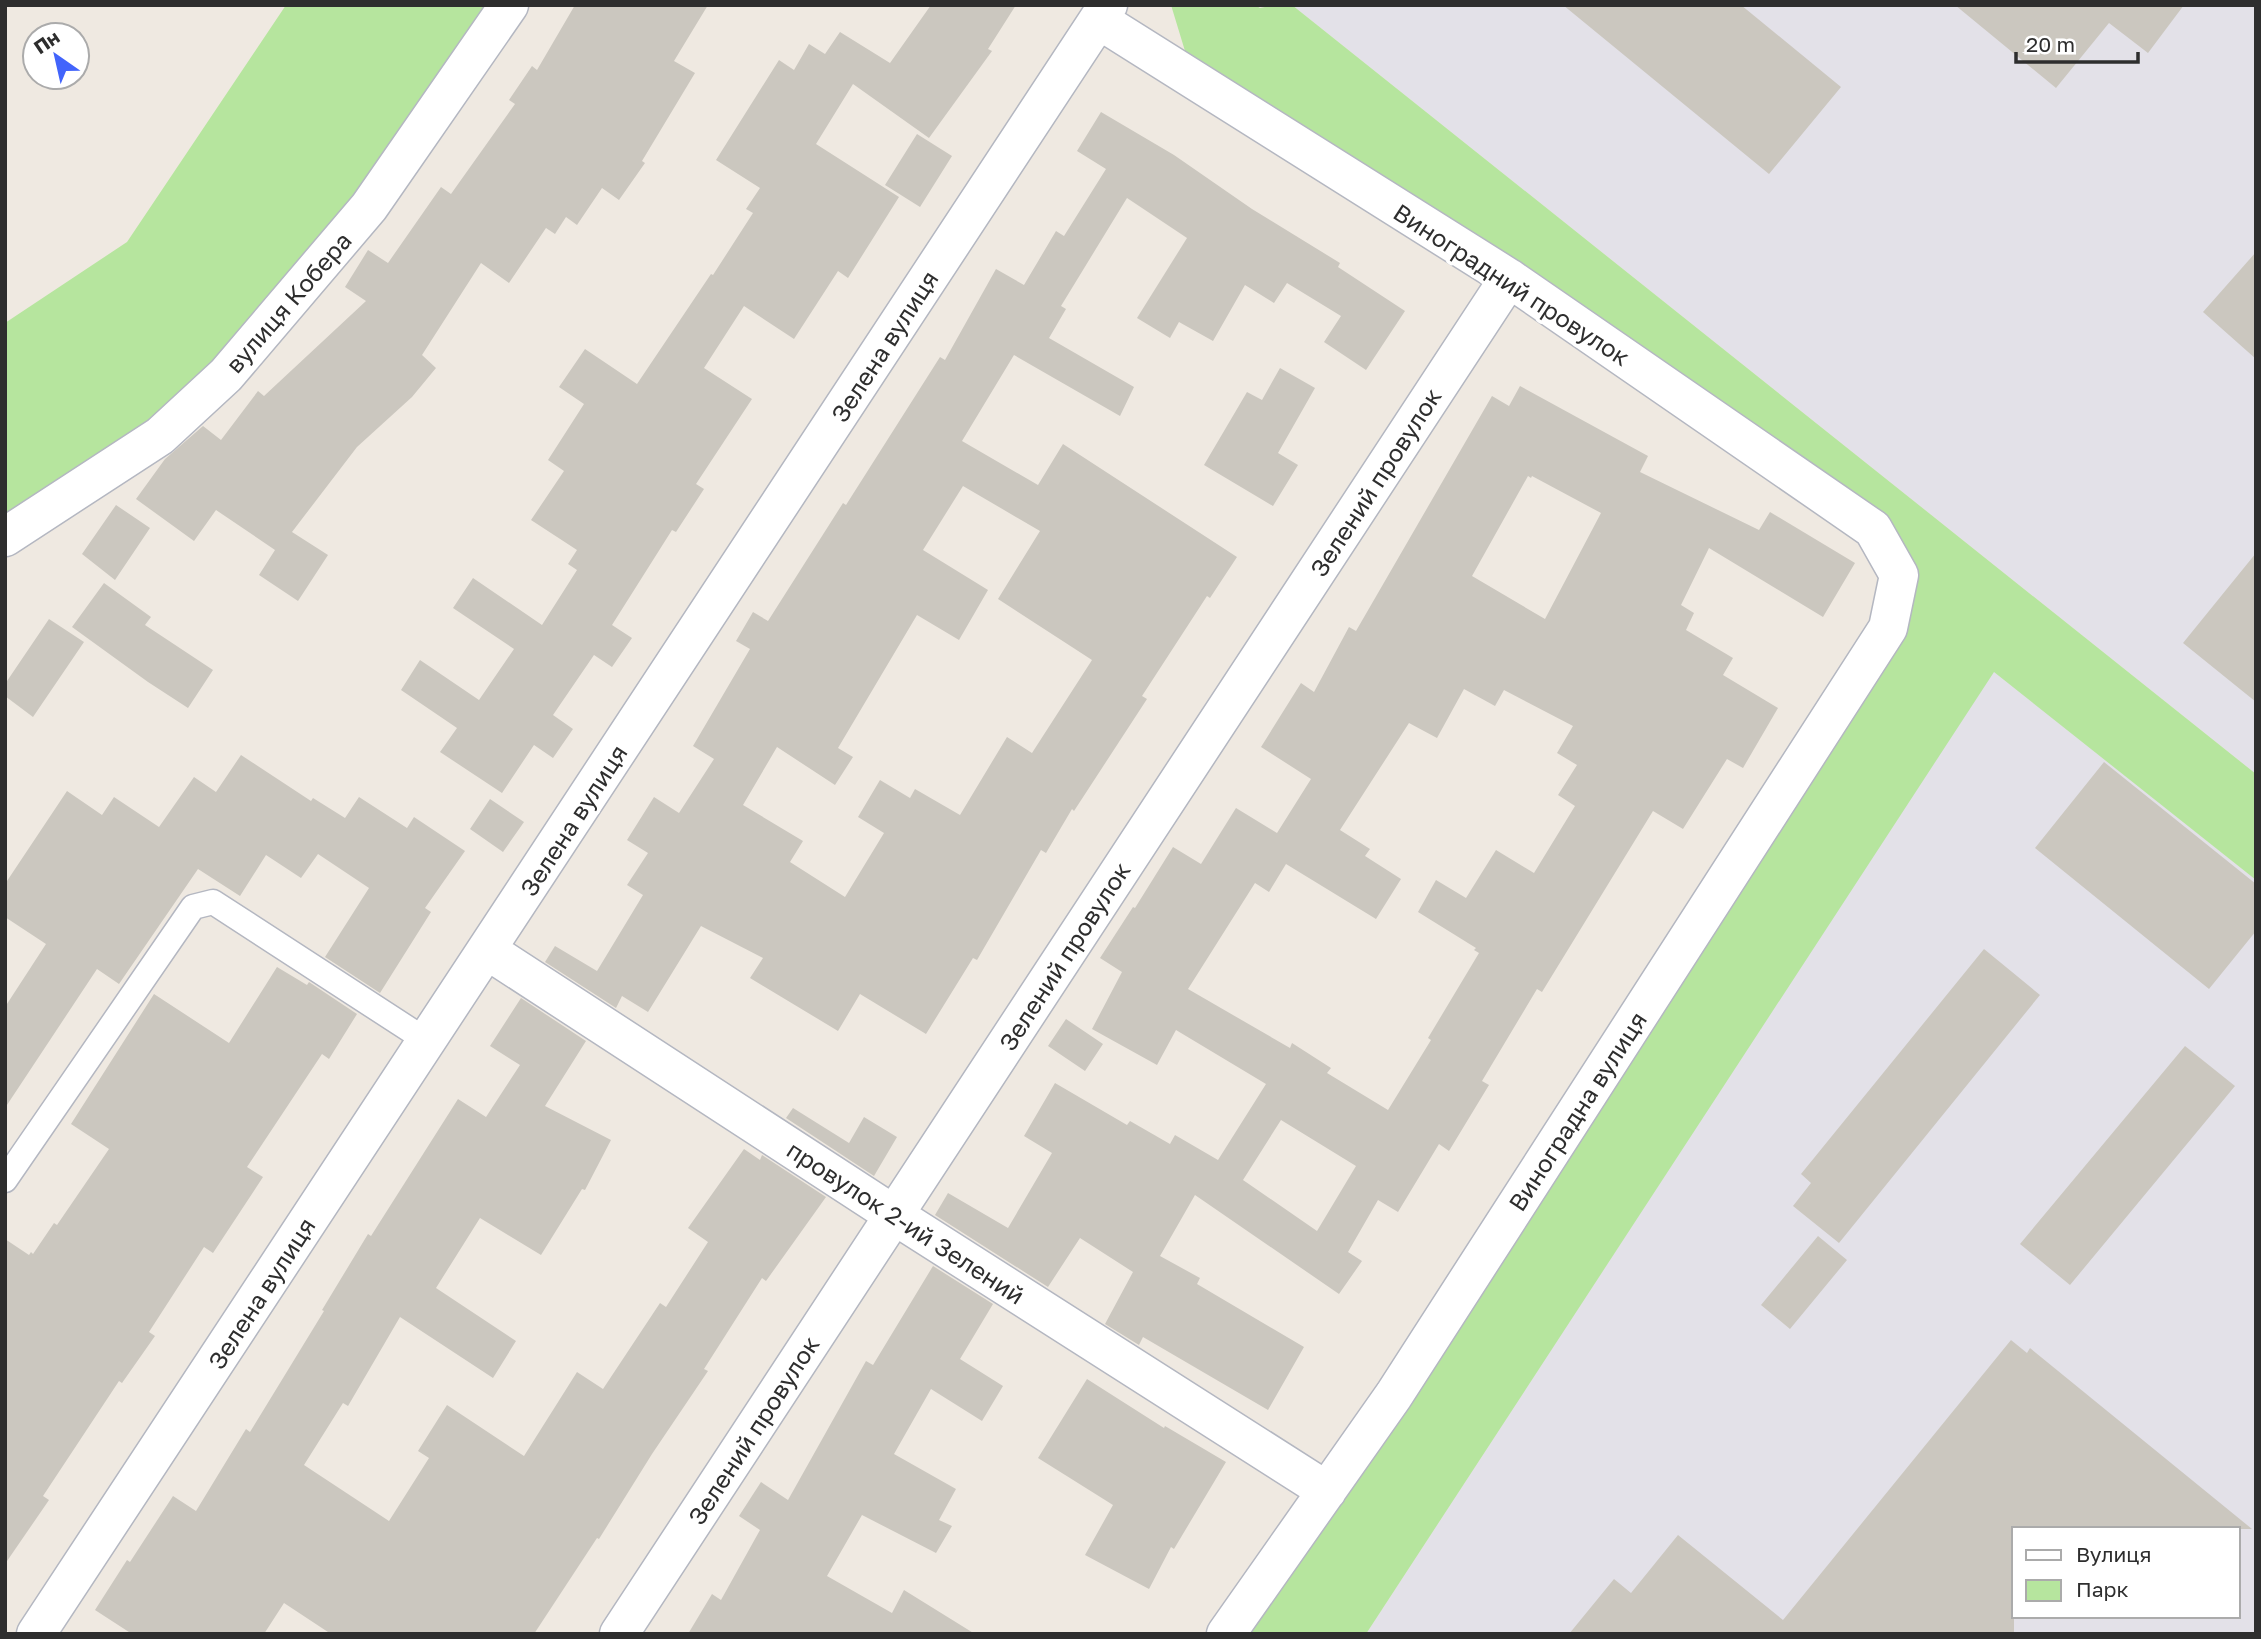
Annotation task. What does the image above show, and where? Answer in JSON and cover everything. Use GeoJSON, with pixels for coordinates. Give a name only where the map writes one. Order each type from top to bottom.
{"type":"FeatureCollection","features":[{"type":"Feature","properties":{"kind":"street","name":"вулиця Кобера"},"geometry":{"type":"LineString","coordinates":[[5,537],[160,436],[226,375],[369,207],[509,5]]}},
{"type":"Feature","properties":{"kind":"street","name":"Виноградний провулок"},"geometry":{"type":"LineString","coordinates":[[1104,12],[1509,278],[1873,529],[1899,575]]}},
{"type":"Feature","properties":{"kind":"street","name":"Зелена вулиця"},"geometry":{"type":"LineString","coordinates":[[36,1634],[1104,12]]}},
{"type":"Feature","properties":{"kind":"street","name":"Зелений провулок"},"geometry":{"type":"LineString","coordinates":[[620,1634],[1509,278]]}},
{"type":"Feature","properties":{"kind":"street","name":"Виноградна вулиця"},"geometry":{"type":"LineString","coordinates":[[1227,1634],[1409,1372],[1888,628],[1899,575]]}},
{"type":"Feature","properties":{"kind":"street","name":"провулок 2-ий Зелений"},"geometry":{"type":"LineString","coordinates":[[487,950],[894,1215],[1327,1491]]}},
{"type":"Feature","properties":{"kind":"lane"},"geometry":{"type":"LineString","coordinates":[[5,1180],[193,907],[213,902],[427,1041]]}},
{"type":"Feature","properties":{"kind":"shaded area"},"geometry":{"type":"Polygon","coordinates":[[[1292,5],[2256,5],[2256,774],[1292,5]]]}},
{"type":"Feature","properties":{"kind":"shaded area"},"geometry":{"type":"Polygon","coordinates":[[[1994,671],[2256,880],[2256,1634],[1366,1634],[1994,671]]]}},
{"type":"Feature","properties":{"kind":"green space"},"geometry":{"type":"Polygon","coordinates":[[[286,5],[493,5],[355,202],[219,366],[153,426],[5,521],[5,323],[127,242],[286,5]]]}},
{"type":"Feature","properties":{"kind":"green space"},"geometry":{"type":"Polygon","coordinates":[[[1171,5],[1255,5],[1260,8],[1292,5],[2256,774],[2256,880],[1994,672],[1366,1634],[1244,1634],[1915,572],[1516,263],[1185,51],[1171,5]]]}},
{"type":"Feature","properties":{"kind":"building"},"geometry":{"type":"Polygon","coordinates":[[[575,5],[708,5],[674,61],[695,73],[642,161],[645,163],[619,200],[602,188],[577,225],[566,217],[555,234],[546,228],[509,283],[481,263],[422,355],[436,368],[412,397],[357,447],[292,532],[328,555],[298,601],[259,575],[275,550],[216,510],[194,541],[136,499],[165,459],[203,426],[221,440],[258,391],[264,396],[366,301],[345,287],[368,250],[388,263],[441,187],[451,194],[515,104],[509,100],[532,66],[537,70],[575,5]]]}},
{"type":"Feature","properties":{"kind":"building"},"geometry":{"type":"Polygon","coordinates":[[[931,5],[1016,5],[988,49],[992,51],[929,138],[853,84],[816,144],[899,197],[848,278],[838,271],[794,339],[744,306],[704,368],[752,399],[696,484],[704,489],[676,532],[672,530],[612,625],[632,638],[612,667],[594,655],[553,715],[573,729],[553,758],[534,745],[502,793],[440,752],[457,728],[401,690],[420,660],[479,700],[514,649],[453,608],[473,578],[542,625],[577,570],[568,564],[577,550],[531,520],[564,471],[548,460],[584,404],[559,387],[585,349],[637,384],[711,274],[713,275],[753,213],[746,209],[760,188],[716,160],[779,60],[794,70],[809,44],[825,54],[840,32],[890,63],[931,5]]]}},
{"type":"Feature","properties":{"kind":"building"},"geometry":{"type":"Polygon","coordinates":[[[1563,5],[1741,5],[1841,87],[1769,174],[1563,5]]]}},
{"type":"Feature","properties":{"kind":"building"},"geometry":{"type":"Polygon","coordinates":[[[1955,5],[2184,5],[2148,53],[2109,23],[2056,88],[1955,5]]]}},
{"type":"Feature","properties":{"kind":"building"},"geometry":{"type":"Polygon","coordinates":[[[1101,112],[1174,155],[1252,209],[1340,263],[1338,267],[1405,311],[1366,370],[1324,342],[1341,316],[1287,283],[1274,303],[1245,285],[1213,341],[1179,322],[1170,338],[1137,318],[1187,238],[1127,198],[1061,306],[1066,309],[1049,338],[1134,387],[1120,416],[1014,355],[962,441],[1038,485],[1063,444],[1237,557],[1210,598],[1207,596],[1142,696],[1147,699],[1074,811],[1072,809],[1046,853],[1041,850],[977,960],[973,958],[926,1034],[860,994],[838,1031],[750,978],[763,958],[701,926],[648,1012],[622,996],[616,1008],[545,962],[555,946],[597,971],[643,895],[627,885],[648,853],[627,840],[654,797],[679,813],[714,759],[693,746],[750,649],[736,641],[753,612],[768,621],[940,357],[945,360],[996,269],[1024,285],[1056,231],[1064,236],[1106,169],[1077,151],[1101,112]],[[963,486],[923,550],[988,590],[959,640],[917,615],[838,748],[853,757],[835,785],[777,747],[743,805],[803,841],[790,862],[845,897],[884,833],[858,817],[880,780],[910,798],[915,789],[960,815],[1007,737],[1032,753],[1092,660],[998,599],[1040,531],[963,486]]]}},
{"type":"Feature","properties":{"kind":"building"},"geometry":{"type":"Polygon","coordinates":[[[917,134],[952,156],[920,207],[885,185],[917,134]]]}},
{"type":"Feature","properties":{"kind":"building"},"geometry":{"type":"Polygon","coordinates":[[[2256,252],[2256,359],[2203,312],[2256,252]]]}},
{"type":"Feature","properties":{"kind":"building"},"geometry":{"type":"Polygon","coordinates":[[[1280,368],[1315,388],[1278,453],[1298,465],[1273,506],[1204,465],[1247,392],[1262,400],[1280,368]]]}},
{"type":"Feature","properties":{"kind":"building"},"geometry":{"type":"Polygon","coordinates":[[[1520,386],[1648,456],[1640,472],[1759,530],[1770,512],[1855,563],[1823,617],[1709,548],[1681,605],[1694,613],[1686,630],[1733,658],[1723,675],[1778,708],[1743,768],[1727,759],[1683,829],[1653,811],[1542,992],[1537,989],[1482,1081],[1489,1085],[1449,1151],[1439,1144],[1398,1212],[1378,1200],[1348,1252],[1362,1261],[1339,1294],[1195,1195],[1160,1256],[1200,1278],[1197,1284],[1304,1347],[1268,1410],[1143,1337],[1139,1345],[1105,1324],[1133,1272],[1080,1238],[1048,1287],[935,1215],[948,1193],[1008,1228],[1052,1153],[1024,1136],[1055,1083],[1127,1125],[1130,1121],[1170,1144],[1175,1135],[1218,1160],[1266,1084],[1176,1030],[1157,1065],[1092,1029],[1122,972],[1100,958],[1173,847],[1201,864],[1236,808],[1277,833],[1311,779],[1261,747],[1301,683],[1314,692],[1349,627],[1356,631],[1492,396],[1509,406],[1520,386]],[[1528,476],[1472,576],[1545,619],[1601,513],[1528,476]],[[1464,689],[1437,738],[1409,723],[1340,830],[1370,849],[1365,856],[1401,879],[1376,919],[1286,864],[1269,892],[1255,883],[1188,989],[1290,1048],[1292,1043],[1331,1068],[1327,1073],[1388,1110],[1479,953],[1474,950],[1476,948],[1418,912],[1436,880],[1466,898],[1496,850],[1534,873],[1575,806],[1558,795],[1577,765],[1557,753],[1573,726],[1504,690],[1495,706],[1464,689]],[[1281,1120],[1243,1180],[1317,1231],[1356,1166],[1281,1120]]]}},
{"type":"Feature","properties":{"kind":"building"},"geometry":{"type":"Polygon","coordinates":[[[116,505],[150,528],[115,580],[82,554],[116,505]]]}},
{"type":"Feature","properties":{"kind":"building"},"geometry":{"type":"Polygon","coordinates":[[[2256,553],[2256,702],[2183,643],[2256,553]]]}},
{"type":"Feature","properties":{"kind":"building"},"geometry":{"type":"Polygon","coordinates":[[[104,583],[151,617],[145,625],[213,670],[188,708],[72,627],[104,583]]]}},
{"type":"Feature","properties":{"kind":"building"},"geometry":{"type":"Polygon","coordinates":[[[49,619],[84,642],[33,717],[5,696],[5,684],[49,619]]]}},
{"type":"Feature","properties":{"kind":"building"},"geometry":{"type":"Polygon","coordinates":[[[241,755],[311,801],[313,798],[345,818],[359,797],[407,828],[414,817],[465,851],[425,908],[431,912],[380,993],[325,957],[369,888],[318,854],[301,878],[266,855],[240,896],[198,869],[119,984],[97,969],[5,1108],[5,1007],[46,944],[5,917],[5,884],[67,791],[102,815],[114,797],[159,827],[194,777],[216,792],[241,755]]]}},
{"type":"Feature","properties":{"kind":"building"},"geometry":{"type":"Polygon","coordinates":[[[2104,762],[2256,884],[2256,931],[2209,989],[2035,848],[2104,762]]]}},
{"type":"Feature","properties":{"kind":"building"},"geometry":{"type":"Polygon","coordinates":[[[490,799],[524,822],[503,852],[470,829],[490,799]]]}},
{"type":"Feature","properties":{"kind":"building"},"geometry":{"type":"Polygon","coordinates":[[[1984,949],[2040,995],[1839,1243],[1793,1206],[1811,1183],[1801,1174],[1984,949]]]}},
{"type":"Feature","properties":{"kind":"building"},"geometry":{"type":"Polygon","coordinates":[[[277,967],[307,985],[309,982],[357,1014],[329,1059],[322,1054],[247,1167],[263,1177],[213,1253],[204,1247],[149,1332],[155,1336],[122,1383],[119,1381],[43,1496],[49,1500],[5,1564],[5,1239],[29,1255],[31,1252],[33,1254],[54,1223],[57,1225],[109,1149],[71,1124],[154,994],[229,1043],[277,967]]]}},
{"type":"Feature","properties":{"kind":"building"},"geometry":{"type":"Polygon","coordinates":[[[521,998],[586,1041],[545,1106],[611,1140],[585,1190],[582,1189],[541,1255],[480,1218],[436,1288],[516,1341],[493,1378],[400,1317],[348,1406],[343,1403],[304,1465],[389,1521],[429,1458],[418,1451],[447,1405],[524,1456],[577,1372],[603,1389],[660,1303],[666,1307],[708,1242],[688,1228],[744,1149],[760,1160],[762,1155],[826,1197],[766,1281],[762,1278],[704,1369],[708,1371],[534,1634],[331,1634],[284,1603],[264,1634],[132,1634],[95,1610],[173,1496],[196,1511],[246,1429],[250,1432],[368,1234],[371,1236],[458,1099],[486,1117],[520,1065],[490,1046],[521,998]]]}},
{"type":"Feature","properties":{"kind":"building"},"geometry":{"type":"Polygon","coordinates":[[[1066,1019],[1103,1044],[1085,1071],[1048,1046],[1066,1019]]]}},
{"type":"Feature","properties":{"kind":"building"},"geometry":{"type":"Polygon","coordinates":[[[2185,1046],[2235,1086],[2070,1285],[2020,1244],[2185,1046]]]}},
{"type":"Feature","properties":{"kind":"building"},"geometry":{"type":"Polygon","coordinates":[[[793,1108],[849,1143],[864,1117],[897,1137],[874,1176],[786,1118],[793,1108]]]}},
{"type":"Feature","properties":{"kind":"building"},"geometry":{"type":"Polygon","coordinates":[[[1818,1236],[1847,1260],[1790,1329],[1761,1305],[1818,1236]]]}},
{"type":"Feature","properties":{"kind":"building"},"geometry":{"type":"Polygon","coordinates":[[[933,1266],[993,1304],[960,1359],[1003,1386],[982,1421],[931,1389],[894,1454],[956,1489],[939,1520],[952,1526],[936,1553],[862,1515],[827,1576],[892,1613],[904,1590],[975,1634],[688,1634],[712,1594],[721,1600],[760,1530],[739,1516],[761,1482],[788,1500],[866,1361],[873,1365],[933,1266]]]}},
{"type":"Feature","properties":{"kind":"building"},"geometry":{"type":"Polygon","coordinates":[[[2011,1340],[2027,1353],[2030,1348],[2252,1529],[2012,1527],[2014,1634],[1569,1634],[1614,1579],[1631,1593],[1678,1535],[1783,1620],[2011,1340]]]}},
{"type":"Feature","properties":{"kind":"building"},"geometry":{"type":"Polygon","coordinates":[[[1087,1379],[1164,1428],[1165,1426],[1226,1462],[1174,1549],[1171,1547],[1149,1589],[1085,1555],[1113,1505],[1038,1458],[1087,1379]]]}}]}
